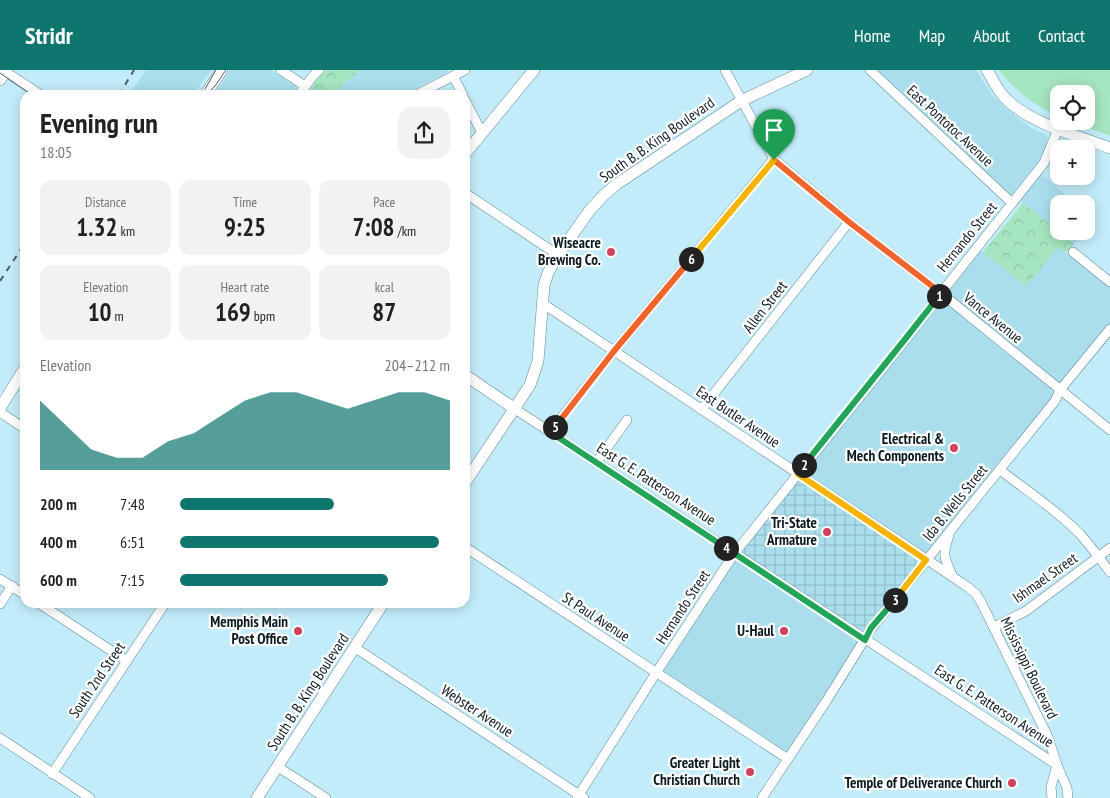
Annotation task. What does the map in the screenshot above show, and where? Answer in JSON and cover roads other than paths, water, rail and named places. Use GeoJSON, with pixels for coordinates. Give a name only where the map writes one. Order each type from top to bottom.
{"type":"FeatureCollection","features":[{"type":"Feature","properties":{"kind":"main road"},"geometry":{"type":"LineString","coordinates":[[208,90],[222,70]]}},
{"type":"Feature","properties":{"kind":"main road"},"geometry":{"type":"LineString","coordinates":[[470,148],[534,70]]}},
{"type":"Feature","properties":{"kind":"main road","name":"South B. B. King Boulevard"},"geometry":{"type":"LineString","coordinates":[[470,476],[530,385],[538,361],[544,284],[558,255],[590,210],[617,184],[741,101],[806,70]]}},
{"type":"Feature","properties":{"kind":"main road"},"geometry":{"type":"LineString","coordinates":[[987,70],[997,89],[1006,100],[1050,126]]}},
{"type":"Feature","properties":{"kind":"main road"},"geometry":{"type":"LineString","coordinates":[[1061,130],[1110,148]]}},
{"type":"Feature","properties":{"kind":"main road"},"geometry":{"type":"LineString","coordinates":[[0,408],[20,376]]}},
{"type":"Feature","properties":{"kind":"main road","name":"East G. E. Patterson Avenue"},"geometry":{"type":"LineString","coordinates":[[470,378],[515,409]]}},
{"type":"Feature","properties":{"kind":"main road","name":"South B. B. King Boulevard"},"geometry":{"type":"LineString","coordinates":[[257,798],[380,608]]}},
{"type":"Feature","properties":{"kind":"street"},"geometry":{"type":"LineString","coordinates":[[281,70],[305,86]]}},
{"type":"Feature","properties":{"kind":"street"},"geometry":{"type":"LineString","coordinates":[[302,90],[319,70]]}},
{"type":"Feature","properties":{"kind":"street","name":"Vance Avenue"},"geometry":{"type":"LineString","coordinates":[[725,70],[774,160],[1110,430]]}},
{"type":"Feature","properties":{"kind":"street","name":"East Pontotoc Avenue"},"geometry":{"type":"LineString","coordinates":[[870,70],[1012,203]]}},
{"type":"Feature","properties":{"kind":"street"},"geometry":{"type":"LineString","coordinates":[[4,73],[33,90]]}},
{"type":"Feature","properties":{"kind":"street"},"geometry":{"type":"LineString","coordinates":[[426,90],[458,73],[461,90]]}},
{"type":"Feature","properties":{"kind":"street"},"geometry":{"type":"LineString","coordinates":[[470,110],[482,133]]}},
{"type":"Feature","properties":{"kind":"street","name":"Hernando Street"},"geometry":{"type":"LineString","coordinates":[[580,797],[656,673],[734,554],[1044,163],[1058,130]]}},
{"type":"Feature","properties":{"kind":"street"},"geometry":{"type":"LineString","coordinates":[[550,432],[614,351],[774,160]]}},
{"type":"Feature","properties":{"kind":"street"},"geometry":{"type":"LineString","coordinates":[[470,196],[558,255]]}},
{"type":"Feature","properties":{"kind":"street","name":"Allen Street"},"geometry":{"type":"LineString","coordinates":[[701,410],[849,222]]}},
{"type":"Feature","properties":{"kind":"street"},"geometry":{"type":"LineString","coordinates":[[1073,252],[1110,282]]}},
{"type":"Feature","properties":{"kind":"street","name":"East Butler Avenue"},"geometry":{"type":"LineString","coordinates":[[542,303],[968,588]]}},
{"type":"Feature","properties":{"kind":"street","name":"Ida B. Wells Street"},"geometry":{"type":"LineString","coordinates":[[762,798],[871,628],[1000,470],[1055,401],[1060,390],[1110,329]]}},
{"type":"Feature","properties":{"kind":"street","name":"East G. E. Patterson Avenue"},"geometry":{"type":"LineString","coordinates":[[515,409],[1057,765]]}},
{"type":"Feature","properties":{"kind":"street"},"geometry":{"type":"LineString","coordinates":[[0,412],[20,426]]}},
{"type":"Feature","properties":{"kind":"street"},"geometry":{"type":"LineString","coordinates":[[596,463],[627,420]]}},
{"type":"Feature","properties":{"kind":"street"},"geometry":{"type":"LineString","coordinates":[[1000,470],[1084,538],[1110,572]]}},
{"type":"Feature","properties":{"kind":"street"},"geometry":{"type":"LineString","coordinates":[[950,531],[944,558],[953,577]]}},
{"type":"Feature","properties":{"kind":"street","name":"Ishmael Street"},"geometry":{"type":"LineString","coordinates":[[994,627],[1026,611],[1110,548]]}},
{"type":"Feature","properties":{"kind":"street","name":"St Paul Avenue"},"geometry":{"type":"LineString","coordinates":[[470,550],[788,759]]}},
{"type":"Feature","properties":{"kind":"street"},"geometry":{"type":"LineString","coordinates":[[0,579],[20,592]]}},
{"type":"Feature","properties":{"kind":"street"},"geometry":{"type":"LineString","coordinates":[[0,604],[12,586]]}},
{"type":"Feature","properties":{"kind":"street","name":"Mississippi Boulevard"},"geometry":{"type":"LineString","coordinates":[[968,588],[976,594],[981,602],[1048,736],[1067,788],[1068,798]]}},
{"type":"Feature","properties":{"kind":"street"},"geometry":{"type":"LineString","coordinates":[[46,608],[127,661]]}},
{"type":"Feature","properties":{"kind":"street","name":"South 2nd Street"},"geometry":{"type":"LineString","coordinates":[[52,774],[162,608]]}},
{"type":"Feature","properties":{"kind":"street","name":"Webster Avenue"},"geometry":{"type":"LineString","coordinates":[[354,647],[580,797]]}},
{"type":"Feature","properties":{"kind":"street"},"geometry":{"type":"LineString","coordinates":[[0,738],[90,798]]}},
{"type":"Feature","properties":{"kind":"street"},"geometry":{"type":"LineString","coordinates":[[1052,798],[1051,787],[1057,765]]}},
{"type":"Feature","properties":{"kind":"street"},"geometry":{"type":"LineString","coordinates":[[278,767],[326,798]]}},
{"type":"Feature","properties":{"kind":"tram line"},"geometry":{"type":"LineString","coordinates":[[205,89],[216,70]]}},
{"type":"Feature","properties":{"kind":"tram line"},"geometry":{"type":"LineString","coordinates":[[211,90],[226,70]]}},
{"type":"Feature","properties":{"kind":"tram line"},"geometry":{"type":"LineString","coordinates":[[0,73],[25,90]]}},
{"type":"Feature","properties":{"kind":"railway"},"geometry":{"type":"LineString","coordinates":[[122,90],[134,70]]}},
{"type":"Feature","properties":{"kind":"railway"},"geometry":{"type":"LineString","coordinates":[[0,281],[20,251]]}},
{"type":"Feature","properties":{"kind":"place","name":"Wiseacre Brewing Co."},"geometry":{"type":"Point","coordinates":[611,252]}},
{"type":"Feature","properties":{"kind":"place","name":"Electrical & Mech Components"},"geometry":{"type":"Point","coordinates":[954,448]}},
{"type":"Feature","properties":{"kind":"place","name":"Tri-State Armature"},"geometry":{"type":"Point","coordinates":[827,532]}},
{"type":"Feature","properties":{"kind":"place","name":"Memphis Main Post Office"},"geometry":{"type":"Point","coordinates":[298,631]}},
{"type":"Feature","properties":{"kind":"place","name":"U-Haul"},"geometry":{"type":"Point","coordinates":[784,631]}},
{"type":"Feature","properties":{"kind":"place","name":"Greater Light Christian Church"},"geometry":{"type":"Point","coordinates":[750,772]}},
{"type":"Feature","properties":{"kind":"place","name":"Temple of Deliverance Church"},"geometry":{"type":"Point","coordinates":[1012,783]}}]}
